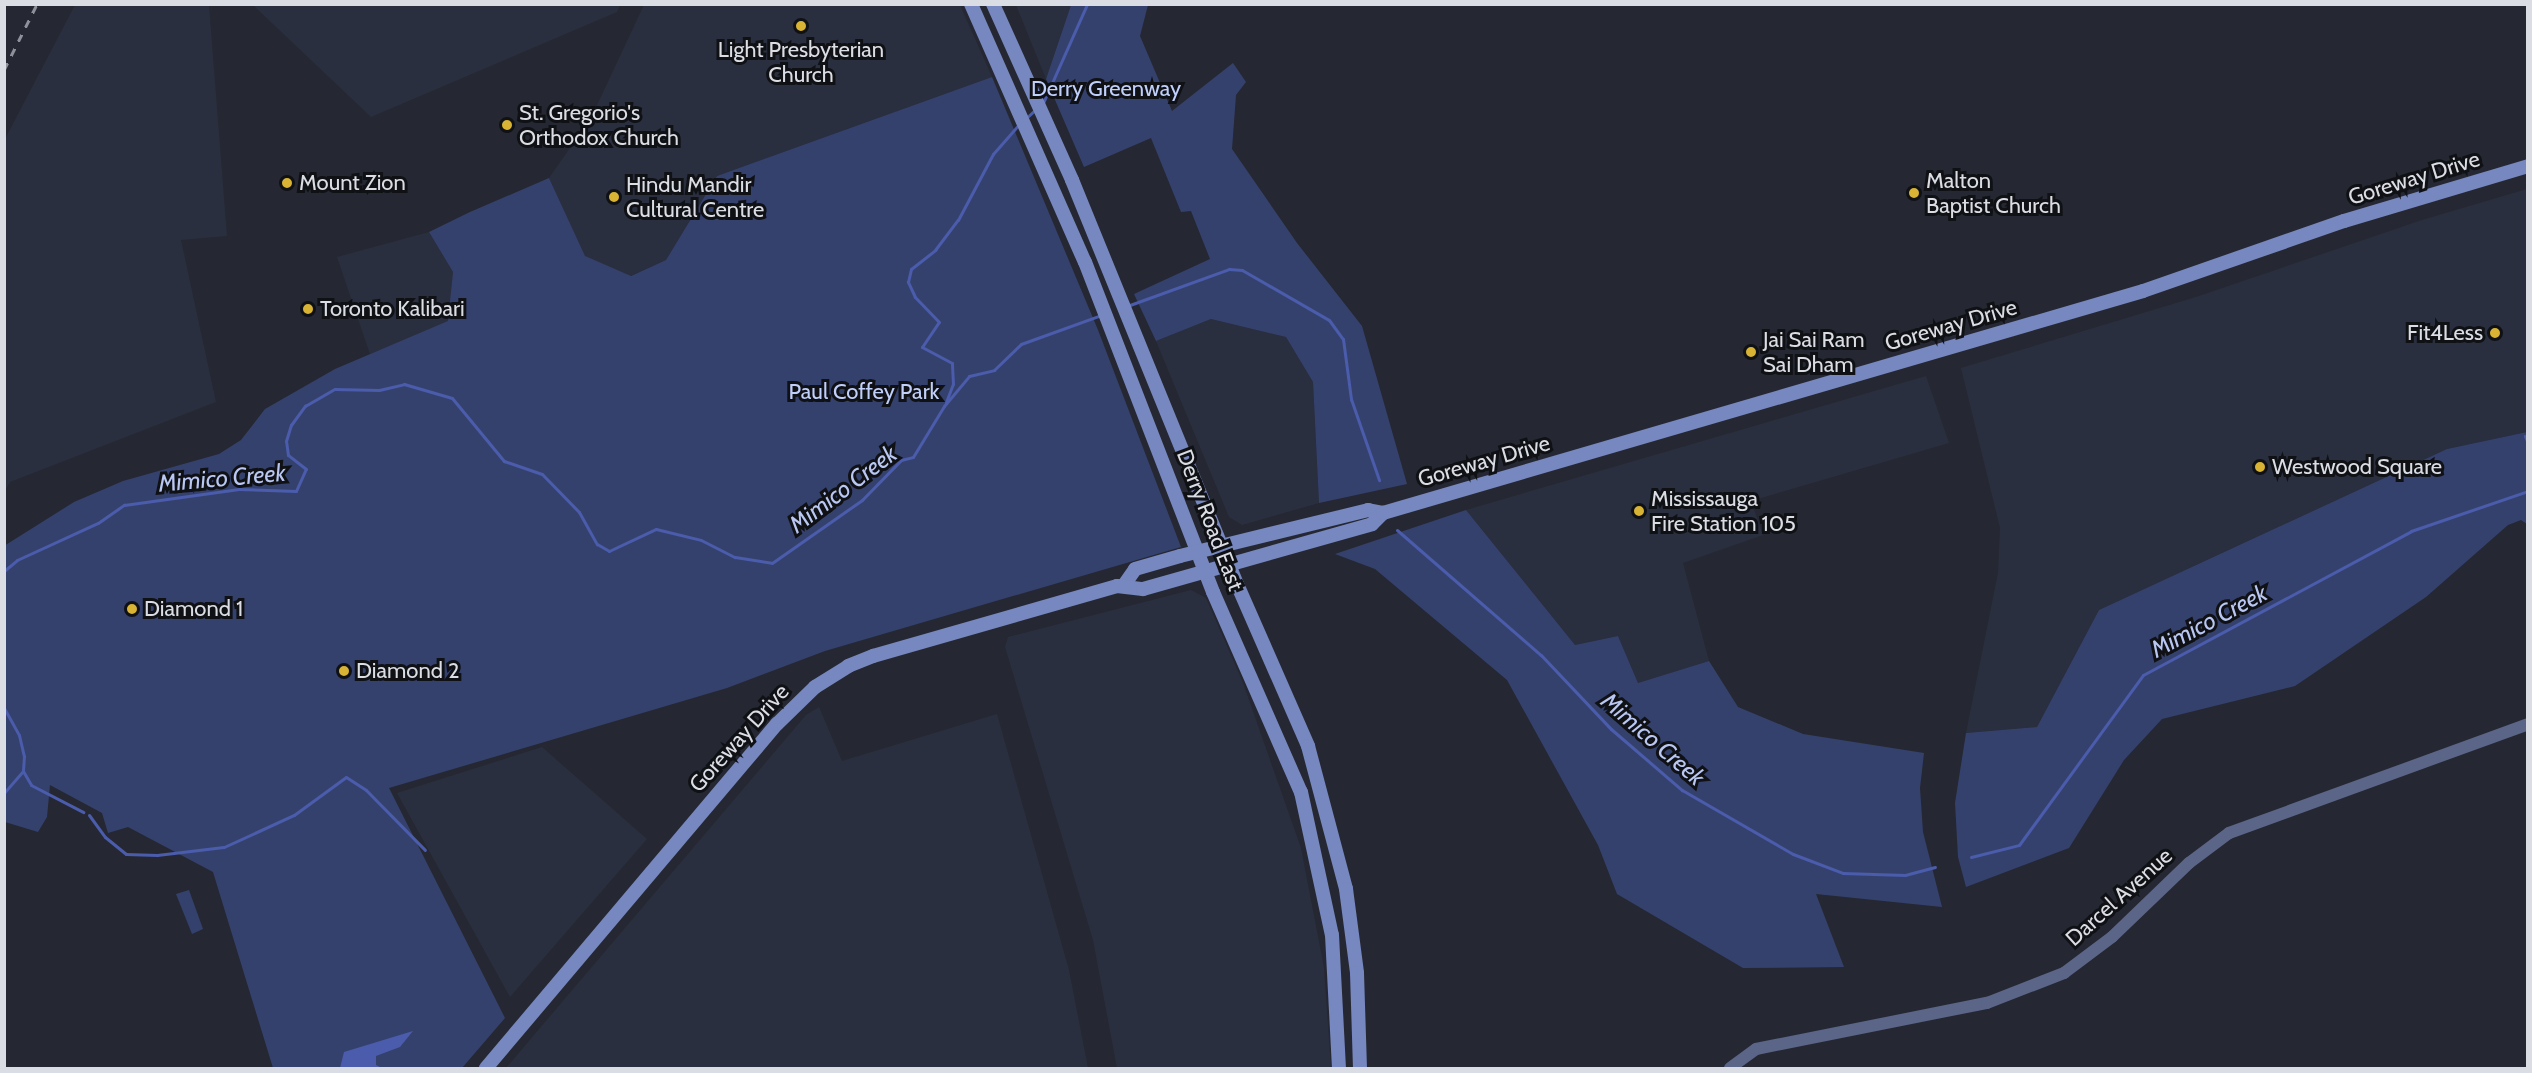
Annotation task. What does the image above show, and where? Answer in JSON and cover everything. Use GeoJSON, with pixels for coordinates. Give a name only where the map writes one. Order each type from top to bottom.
{"type":"FeatureCollection","features":[{"type":"Feature","properties":{"kind":"main road","name":"Derry Road East"},"geometry":{"type":"LineString","coordinates":[[971,4],[1114,331],[1206,572],[1301,792],[1332,936],[1339,1068]]}},
{"type":"Feature","properties":{"kind":"main road","name":"Derry Road East"},"geometry":{"type":"LineString","coordinates":[[993,4],[1308,746],[1346,889],[1353,941],[1360,1068]]}},
{"type":"Feature","properties":{"kind":"main road"},"geometry":{"type":"LineString","coordinates":[[1035,149],[1040,138],[1053,142]]}},
{"type":"Feature","properties":{"kind":"main road","name":"Goreway Drive"},"geometry":{"type":"LineString","coordinates":[[486,1068],[777,724],[815,687],[873,656],[1124,585],[1143,589],[1230,566],[1371,524],[1383,513],[1411,504],[2143,291],[2344,221],[2528,166]]}},
{"type":"Feature","properties":{"kind":"main road"},"geometry":{"type":"LineString","coordinates":[[1085,262],[1101,254]]}},
{"type":"Feature","properties":{"kind":"main road"},"geometry":{"type":"LineString","coordinates":[[1144,406],[1163,400]]}},
{"type":"Feature","properties":{"kind":"main road","name":"Goreway Drive"},"geometry":{"type":"LineString","coordinates":[[1124,585],[1135,569],[1199,551],[1368,510],[1383,513]]}},
{"type":"Feature","properties":{"kind":"street","name":"Darcel Avenue"},"geometry":{"type":"LineString","coordinates":[[1730,1068],[1756,1049],[1987,1003],[2064,973],[2112,937],[2189,862],[2229,833],[2528,724]]}},
{"type":"Feature","properties":{"kind":"shaded area"},"geometry":{"type":"Polygon","coordinates":[[[75,5],[209,5],[227,236],[181,240],[216,402],[10,482],[5,491],[5,139],[75,5]]]}},
{"type":"Feature","properties":{"kind":"shaded area"},"geometry":{"type":"Polygon","coordinates":[[[253,5],[620,5],[617,12],[371,117],[253,5]]]}},
{"type":"Feature","properties":{"kind":"shaded area"},"geometry":{"type":"Polygon","coordinates":[[[644,5],[960,5],[992,77],[717,176],[666,260],[630,276],[585,257],[549,178],[591,118],[644,5]]]}},
{"type":"Feature","properties":{"kind":"shaded area"},"geometry":{"type":"Polygon","coordinates":[[[1016,5],[1071,5],[1046,79],[1016,5]]]}},
{"type":"Feature","properties":{"kind":"shaded area"},"geometry":{"type":"Polygon","coordinates":[[[2527,189],[2527,432],[2447,449],[2099,610],[2037,727],[1966,733],[1998,573],[2000,528],[1961,368],[2196,297],[2422,220],[2527,189]]]}},
{"type":"Feature","properties":{"kind":"shaded area"},"geometry":{"type":"Polygon","coordinates":[[[429,232],[453,272],[449,322],[370,354],[337,257],[429,232]]]}},
{"type":"Feature","properties":{"kind":"shaded area"},"geometry":{"type":"Polygon","coordinates":[[[1211,319],[1286,337],[1313,382],[1319,503],[1242,525],[1229,517],[1156,341],[1211,319]]]}},
{"type":"Feature","properties":{"kind":"shaded area"},"geometry":{"type":"Polygon","coordinates":[[[1926,376],[1949,443],[1751,501],[1763,535],[1683,563],[1709,661],[1638,683],[1618,636],[1575,645],[1466,510],[1926,376]]]}},
{"type":"Feature","properties":{"kind":"shaded area"},"geometry":{"type":"Polygon","coordinates":[[[1191,590],[1206,598],[1243,683],[1301,848],[1324,968],[1331,1068],[1117,1068],[1093,940],[1005,647],[1008,637],[1191,590]]]}},
{"type":"Feature","properties":{"kind":"shaded area"},"geometry":{"type":"Polygon","coordinates":[[[819,707],[842,761],[997,714],[1069,970],[1088,1068],[506,1068],[806,715],[819,707]]]}},
{"type":"Feature","properties":{"kind":"shaded area"},"geometry":{"type":"Polygon","coordinates":[[[542,747],[647,839],[510,997],[397,793],[542,747]]]}},
{"type":"Feature","properties":{"kind":"green space","name":"Derry Greenway"},"geometry":{"type":"Polygon","coordinates":[[[1071,5],[1148,5],[1140,36],[1172,111],[1233,63],[1246,82],[1236,95],[1232,149],[1297,243],[1362,326],[1407,484],[1319,503],[1313,382],[1286,337],[1211,319],[1156,341],[1134,294],[1210,259],[1191,211],[1181,212],[1151,138],[1084,167],[1046,79],[1071,5]]]}},
{"type":"Feature","properties":{"kind":"green space","name":"Paul Coffey Park"},"geometry":{"type":"Polygon","coordinates":[[[992,77],[1098,330],[1181,547],[825,651],[727,688],[389,788],[505,1018],[462,1068],[273,1068],[213,872],[128,827],[108,833],[102,813],[50,785],[47,817],[38,832],[5,822],[4,546],[74,502],[123,481],[219,454],[241,440],[265,409],[335,369],[448,321],[453,272],[429,232],[470,212],[549,178],[585,256],[631,276],[666,260],[717,176],[992,77]]]}},
{"type":"Feature","properties":{"kind":"green space"},"geometry":{"type":"Polygon","coordinates":[[[2527,432],[2527,524],[2521,520],[2508,525],[2426,597],[2295,686],[2162,719],[2124,760],[2069,848],[1966,887],[1958,857],[1955,803],[1966,733],[2037,727],[2099,610],[2447,449],[2527,432]]]}},
{"type":"Feature","properties":{"kind":"green space"},"geometry":{"type":"Polygon","coordinates":[[[1466,510],[1575,645],[1618,636],[1638,683],[1709,661],[1738,707],[1803,734],[1924,753],[1920,788],[1923,832],[1942,907],[1816,894],[1844,967],[1743,968],[1617,894],[1598,845],[1507,680],[1375,569],[1335,554],[1466,510]]]}},
{"type":"Feature","properties":{"kind":"green space"},"geometry":{"type":"Polygon","coordinates":[[[189,890],[203,929],[192,934],[176,894],[189,890]]]}},
{"type":"Feature","properties":{"kind":"water"},"geometry":{"type":"Polygon","coordinates":[[[413,1031],[400,1047],[376,1056],[376,1065],[382,1068],[340,1068],[344,1052],[413,1031]]]}},
{"type":"Feature","properties":{"kind":"waterway"},"geometry":{"type":"LineString","coordinates":[[1043,103],[1087,4]]}},
{"type":"Feature","properties":{"kind":"waterway"},"geometry":{"type":"LineString","coordinates":[[1025,119],[1036,109]]}},
{"type":"Feature","properties":{"kind":"waterway"},"geometry":{"type":"LineString","coordinates":[[946,402],[953,384],[952,363],[922,347],[939,322],[915,297],[908,282],[911,269],[935,250],[958,220],[993,154],[1020,123]]}},
{"type":"Feature","properties":{"kind":"waterway","name":"Mimico Creek"},"geometry":{"type":"LineString","coordinates":[[1127,306],[1229,269],[1242,270],[1329,320],[1343,339],[1351,399],[1379,480]]}},
{"type":"Feature","properties":{"kind":"waterway","name":"Mimico Creek"},"geometry":{"type":"LineString","coordinates":[[4,571],[17,560],[98,523],[124,505],[239,489],[296,491],[306,469],[288,455],[286,441],[291,425],[305,406],[335,389],[379,390],[404,384],[452,398],[504,461],[542,474],[579,512],[597,544],[609,551],[656,529],[701,540],[735,557],[772,563],[862,500],[901,460],[913,457],[944,406],[969,376],[994,370],[1021,344],[1101,315]]}},
{"type":"Feature","properties":{"kind":"waterway"},"geometry":{"type":"LineString","coordinates":[[2525,436],[2528,443]]}},
{"type":"Feature","properties":{"kind":"waterway","name":"Mimico Creek"},"geometry":{"type":"LineString","coordinates":[[1971,857],[2019,845],[2143,675],[2411,531],[2528,491]]}},
{"type":"Feature","properties":{"kind":"waterway","name":"Mimico Creek"},"geometry":{"type":"LineString","coordinates":[[1397,530],[1541,655],[1611,729],[1682,790],[1793,854],[1843,873],[1905,875],[1935,867]]}},
{"type":"Feature","properties":{"kind":"waterway","name":"Mimico Creek"},"geometry":{"type":"LineString","coordinates":[[4,708],[19,735],[24,756],[23,771],[4,793]]}},
{"type":"Feature","properties":{"kind":"waterway"},"geometry":{"type":"LineString","coordinates":[[23,771],[31,785],[83,812]]}},
{"type":"Feature","properties":{"kind":"waterway"},"geometry":{"type":"LineString","coordinates":[[89,815],[105,837],[126,854],[157,855],[224,847],[294,815],[346,777],[366,790],[425,850]]}},
{"type":"Feature","properties":{"kind":"railway"},"geometry":{"type":"LineString","coordinates":[[4,70],[37,4]]}},
{"type":"Feature","properties":{"kind":"place","name":"Light Presbyterian Church"},"geometry":{"type":"Point","coordinates":[801,26]}},
{"type":"Feature","properties":{"kind":"place","name":"St. Gregorio's Orthodox Church"},"geometry":{"type":"Point","coordinates":[507,125]}},
{"type":"Feature","properties":{"kind":"place","name":"Mount Zion"},"geometry":{"type":"Point","coordinates":[287,183]}},
{"type":"Feature","properties":{"kind":"place","name":"Malton Baptist Church"},"geometry":{"type":"Point","coordinates":[1914,193]}},
{"type":"Feature","properties":{"kind":"place","name":"Hindu Mandir Cultural Centre"},"geometry":{"type":"Point","coordinates":[614,197]}},
{"type":"Feature","properties":{"kind":"place","name":"Toronto Kalibari"},"geometry":{"type":"Point","coordinates":[308,309]}},
{"type":"Feature","properties":{"kind":"place","name":"Fit4Less"},"geometry":{"type":"Point","coordinates":[2495,333]}},
{"type":"Feature","properties":{"kind":"place","name":"Jai Sai Ram Sai Dham"},"geometry":{"type":"Point","coordinates":[1751,352]}},
{"type":"Feature","properties":{"kind":"place","name":"Westwood Square"},"geometry":{"type":"Point","coordinates":[2260,467]}},
{"type":"Feature","properties":{"kind":"place","name":"Mississauga Fire Station 105"},"geometry":{"type":"Point","coordinates":[1639,511]}},
{"type":"Feature","properties":{"kind":"place","name":"Diamond 1"},"geometry":{"type":"Point","coordinates":[132,609]}},
{"type":"Feature","properties":{"kind":"place","name":"Diamond 2"},"geometry":{"type":"Point","coordinates":[344,671]}}]}
